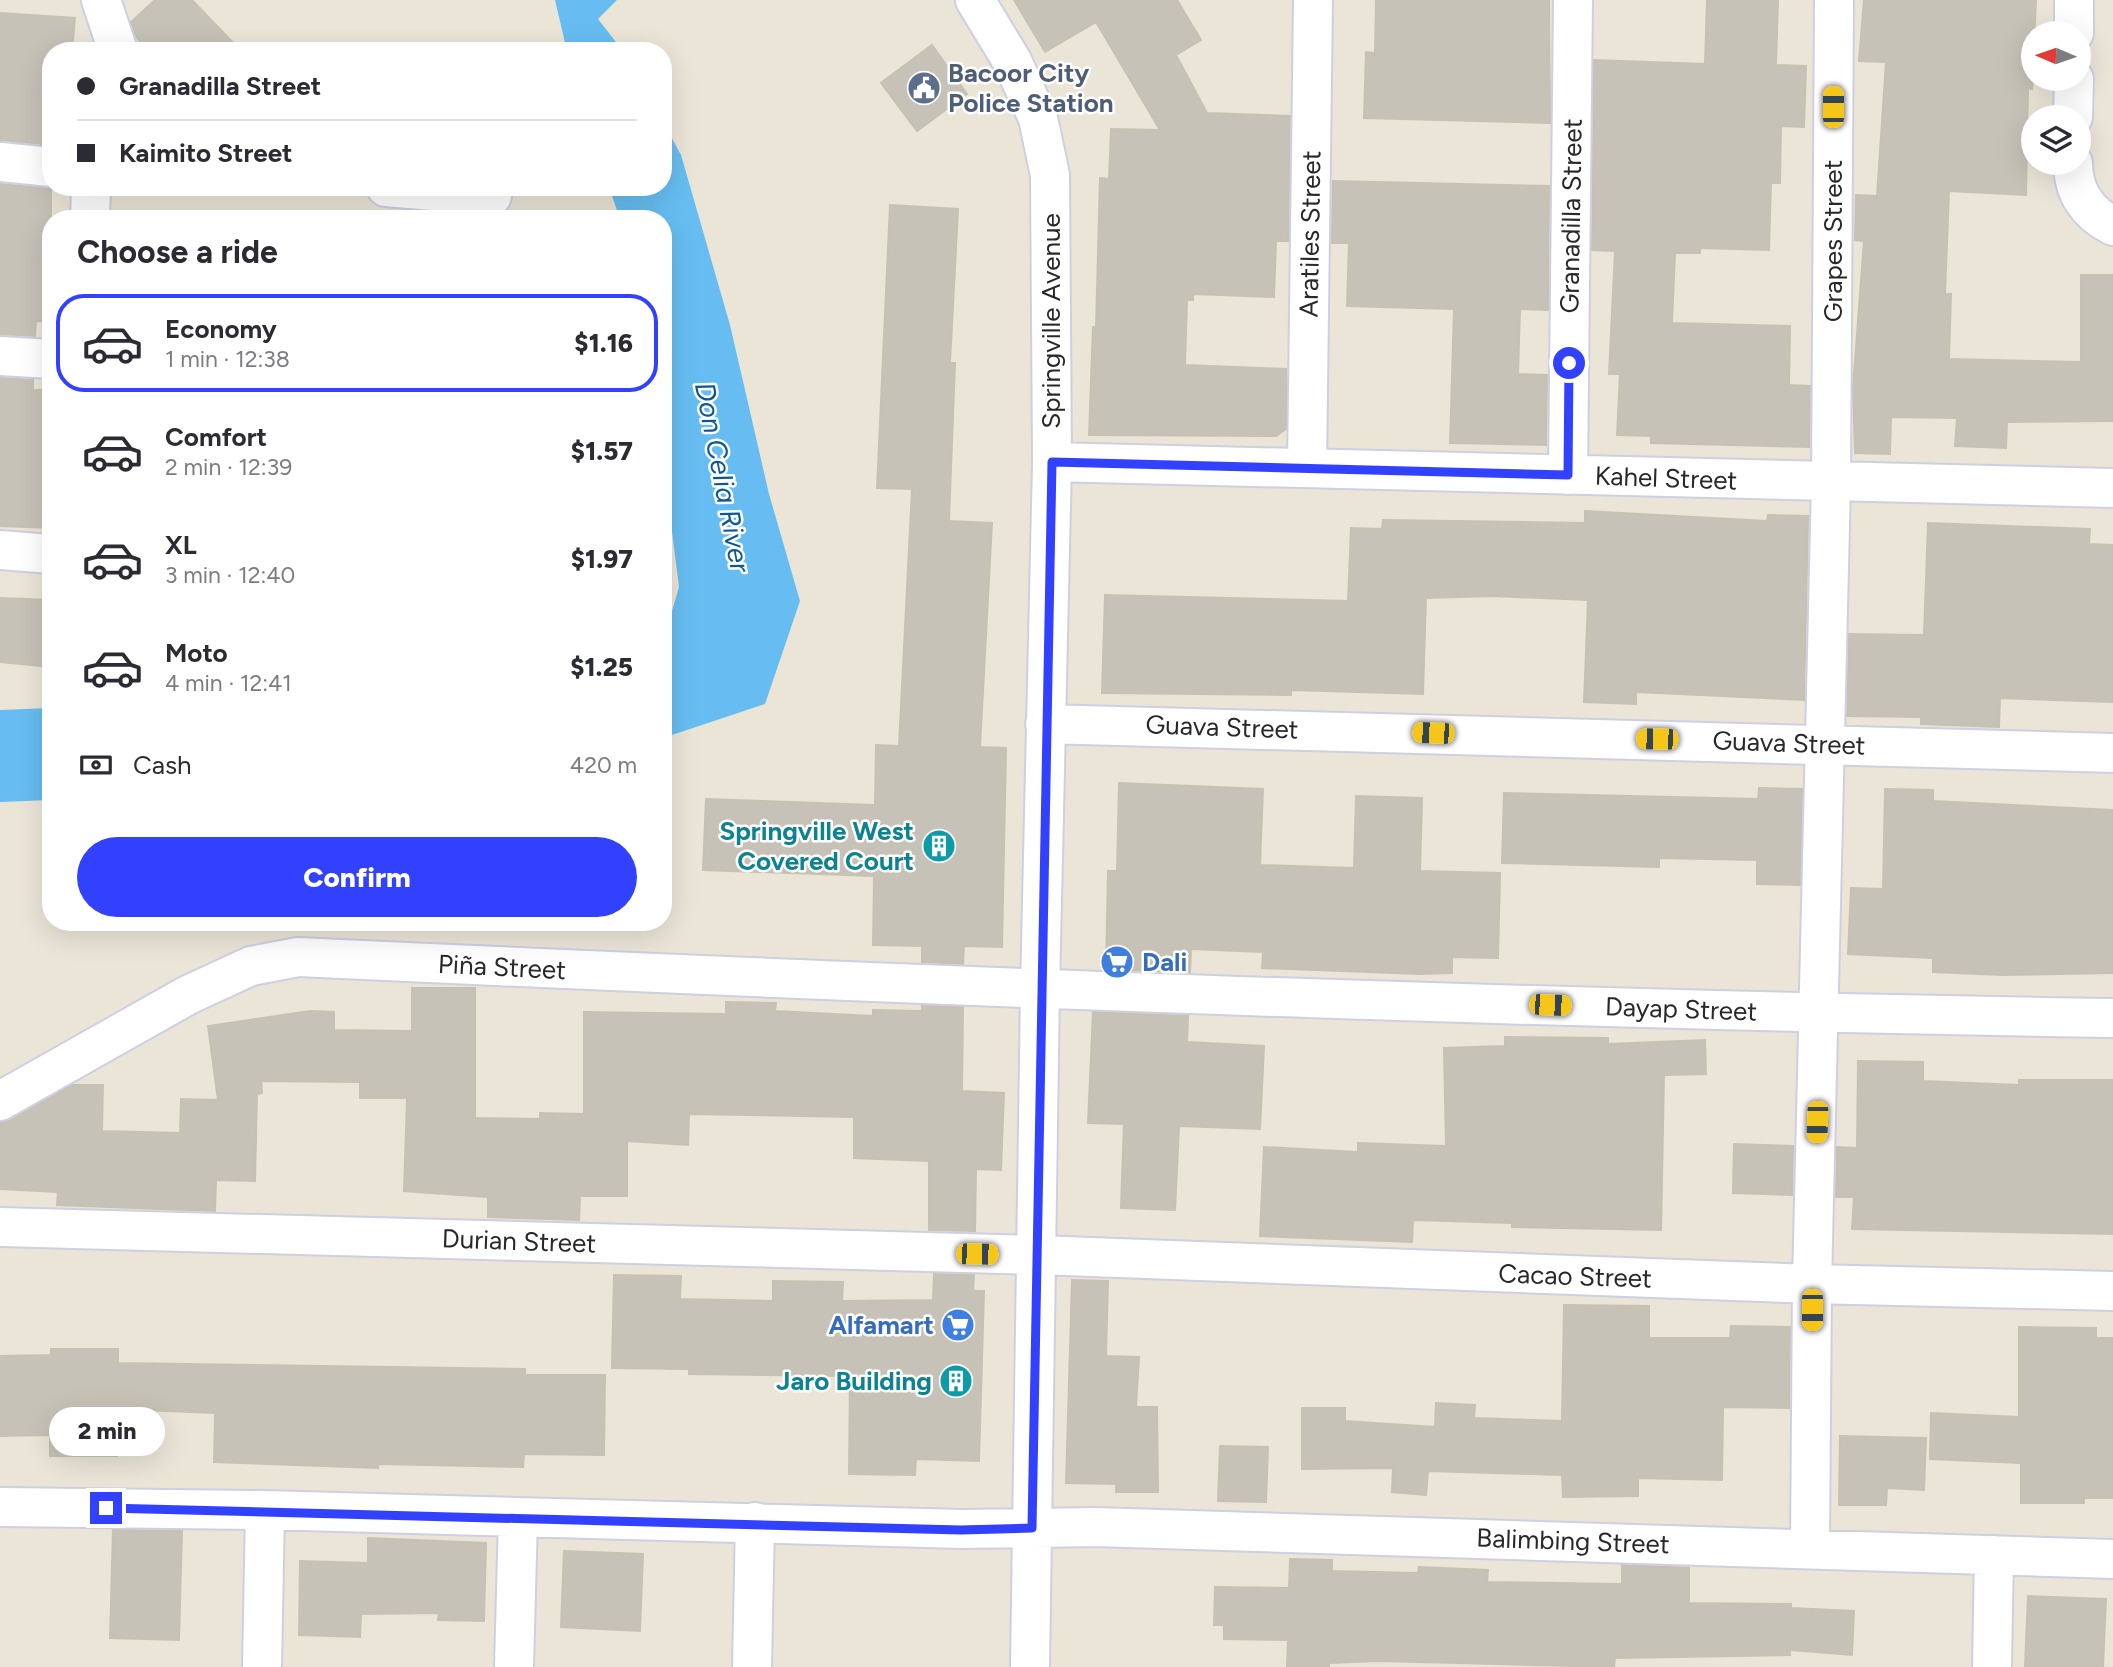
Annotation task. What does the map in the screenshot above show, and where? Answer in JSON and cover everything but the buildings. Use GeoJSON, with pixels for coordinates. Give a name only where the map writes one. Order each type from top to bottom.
{"type":"FeatureCollection","features":[{"type":"Feature","properties":{"kind":"street"},"geometry":{"type":"LineString","coordinates":[[101,0],[115,42]]}},
{"type":"Feature","properties":{"kind":"street","name":"Springville Avenue"},"geometry":{"type":"LineString","coordinates":[[975,0],[1012,61],[1038,118],[1050,174],[1052,462],[1040,989],[1030,1667]]}},
{"type":"Feature","properties":{"kind":"street","name":"Aratiles Street"},"geometry":{"type":"LineString","coordinates":[[1307,468],[1313,0]]}},
{"type":"Feature","properties":{"kind":"street","name":"Granadilla Street"},"geometry":{"type":"LineString","coordinates":[[1568,475],[1573,0]]}},
{"type":"Feature","properties":{"kind":"street","name":"Grapes Street"},"geometry":{"type":"LineString","coordinates":[[1810,1547],[1812,1284],[1821,1014],[1831,483],[1834,0]]}},
{"type":"Feature","properties":{"kind":"street"},"geometry":{"type":"LineString","coordinates":[[2074,0],[2074,21]]}},
{"type":"Feature","properties":{"kind":"street"},"geometry":{"type":"LineString","coordinates":[[0,162],[42,166]]}},
{"type":"Feature","properties":{"kind":"street"},"geometry":{"type":"LineString","coordinates":[[2073,175],[2082,201],[2105,222]]}},
{"type":"Feature","properties":{"kind":"street"},"geometry":{"type":"LineString","coordinates":[[0,356],[42,358]]}},
{"type":"Feature","properties":{"kind":"street","name":"Kahel Street"},"geometry":{"type":"LineString","coordinates":[[1052,462],[2113,488]]}},
{"type":"Feature","properties":{"kind":"street"},"geometry":{"type":"LineString","coordinates":[[0,550],[42,553]]}},
{"type":"Feature","properties":{"kind":"street","name":"Guava Street"},"geometry":{"type":"LineString","coordinates":[[1045,724],[2113,752]]}},
{"type":"Feature","properties":{"kind":"street","name":"Piña Street"},"geometry":{"type":"LineString","coordinates":[[0,1101],[188,995],[251,966],[298,957],[1040,989]]}},
{"type":"Feature","properties":{"kind":"street","name":"Dayap Street"},"geometry":{"type":"LineString","coordinates":[[1040,989],[1821,1014],[2113,1018]]}},
{"type":"Feature","properties":{"kind":"street","name":"Durian Street"},"geometry":{"type":"LineString","coordinates":[[0,1227],[1038,1255]]}},
{"type":"Feature","properties":{"kind":"street","name":"Cacao Street"},"geometry":{"type":"LineString","coordinates":[[1038,1255],[1812,1284],[2113,1291]]}},
{"type":"Feature","properties":{"kind":"street","name":"Balimbing Street"},"geometry":{"type":"LineString","coordinates":[[0,1507],[265,1510],[961,1530],[1032,1528],[1810,1547],[2113,1559]]}},
{"type":"Feature","properties":{"kind":"street"},"geometry":{"type":"LineString","coordinates":[[262,1667],[265,1510]]}},
{"type":"Feature","properties":{"kind":"street"},"geometry":{"type":"LineString","coordinates":[[514,1667],[518,1517]]}},
{"type":"Feature","properties":{"kind":"street"},"geometry":{"type":"LineString","coordinates":[[752,1667],[755,1522]]}},
{"type":"Feature","properties":{"kind":"street"},"geometry":{"type":"LineString","coordinates":[[1992,1667],[1994,1555]]}},
{"type":"Feature","properties":{"kind":"water"},"geometry":{"type":"Polygon","coordinates":[[[555,0],[617,0],[598,19],[616,42],[565,42],[555,0]]]}},
{"type":"Feature","properties":{"kind":"water","name":"Don Celia River"},"geometry":{"type":"Polygon","coordinates":[[[672,138],[681,155],[730,325],[769,494],[800,601],[765,704],[672,735],[672,611],[679,587],[672,531],[672,210],[617,210],[612,196],[672,196],[672,138]]]}},
{"type":"Feature","properties":{"kind":"water"},"geometry":{"type":"Polygon","coordinates":[[[42,708],[42,800],[0,802],[0,710],[42,708]]]}},
{"type":"Feature","properties":{"kind":"place","name":"Bacoor City Police Station"},"geometry":{"type":"Point","coordinates":[924,88]}},
{"type":"Feature","properties":{"kind":"place","name":"Springville West Covered Court"},"geometry":{"type":"Point","coordinates":[939,846]}},
{"type":"Feature","properties":{"kind":"place","name":"Dali"},"geometry":{"type":"Point","coordinates":[1117,962]}},
{"type":"Feature","properties":{"kind":"place","name":"Alfamart"},"geometry":{"type":"Point","coordinates":[958,1325]}},
{"type":"Feature","properties":{"kind":"place","name":"Jaro Building"},"geometry":{"type":"Point","coordinates":[956,1381]}},
{"type":"Feature","properties":{"kind":"route"},"geometry":{"type":"LineString","coordinates":[[106,1508],[755,1522],[961,1530],[1032,1528],[1040,989],[1052,462],[1568,475],[1569,363]]}}]}
